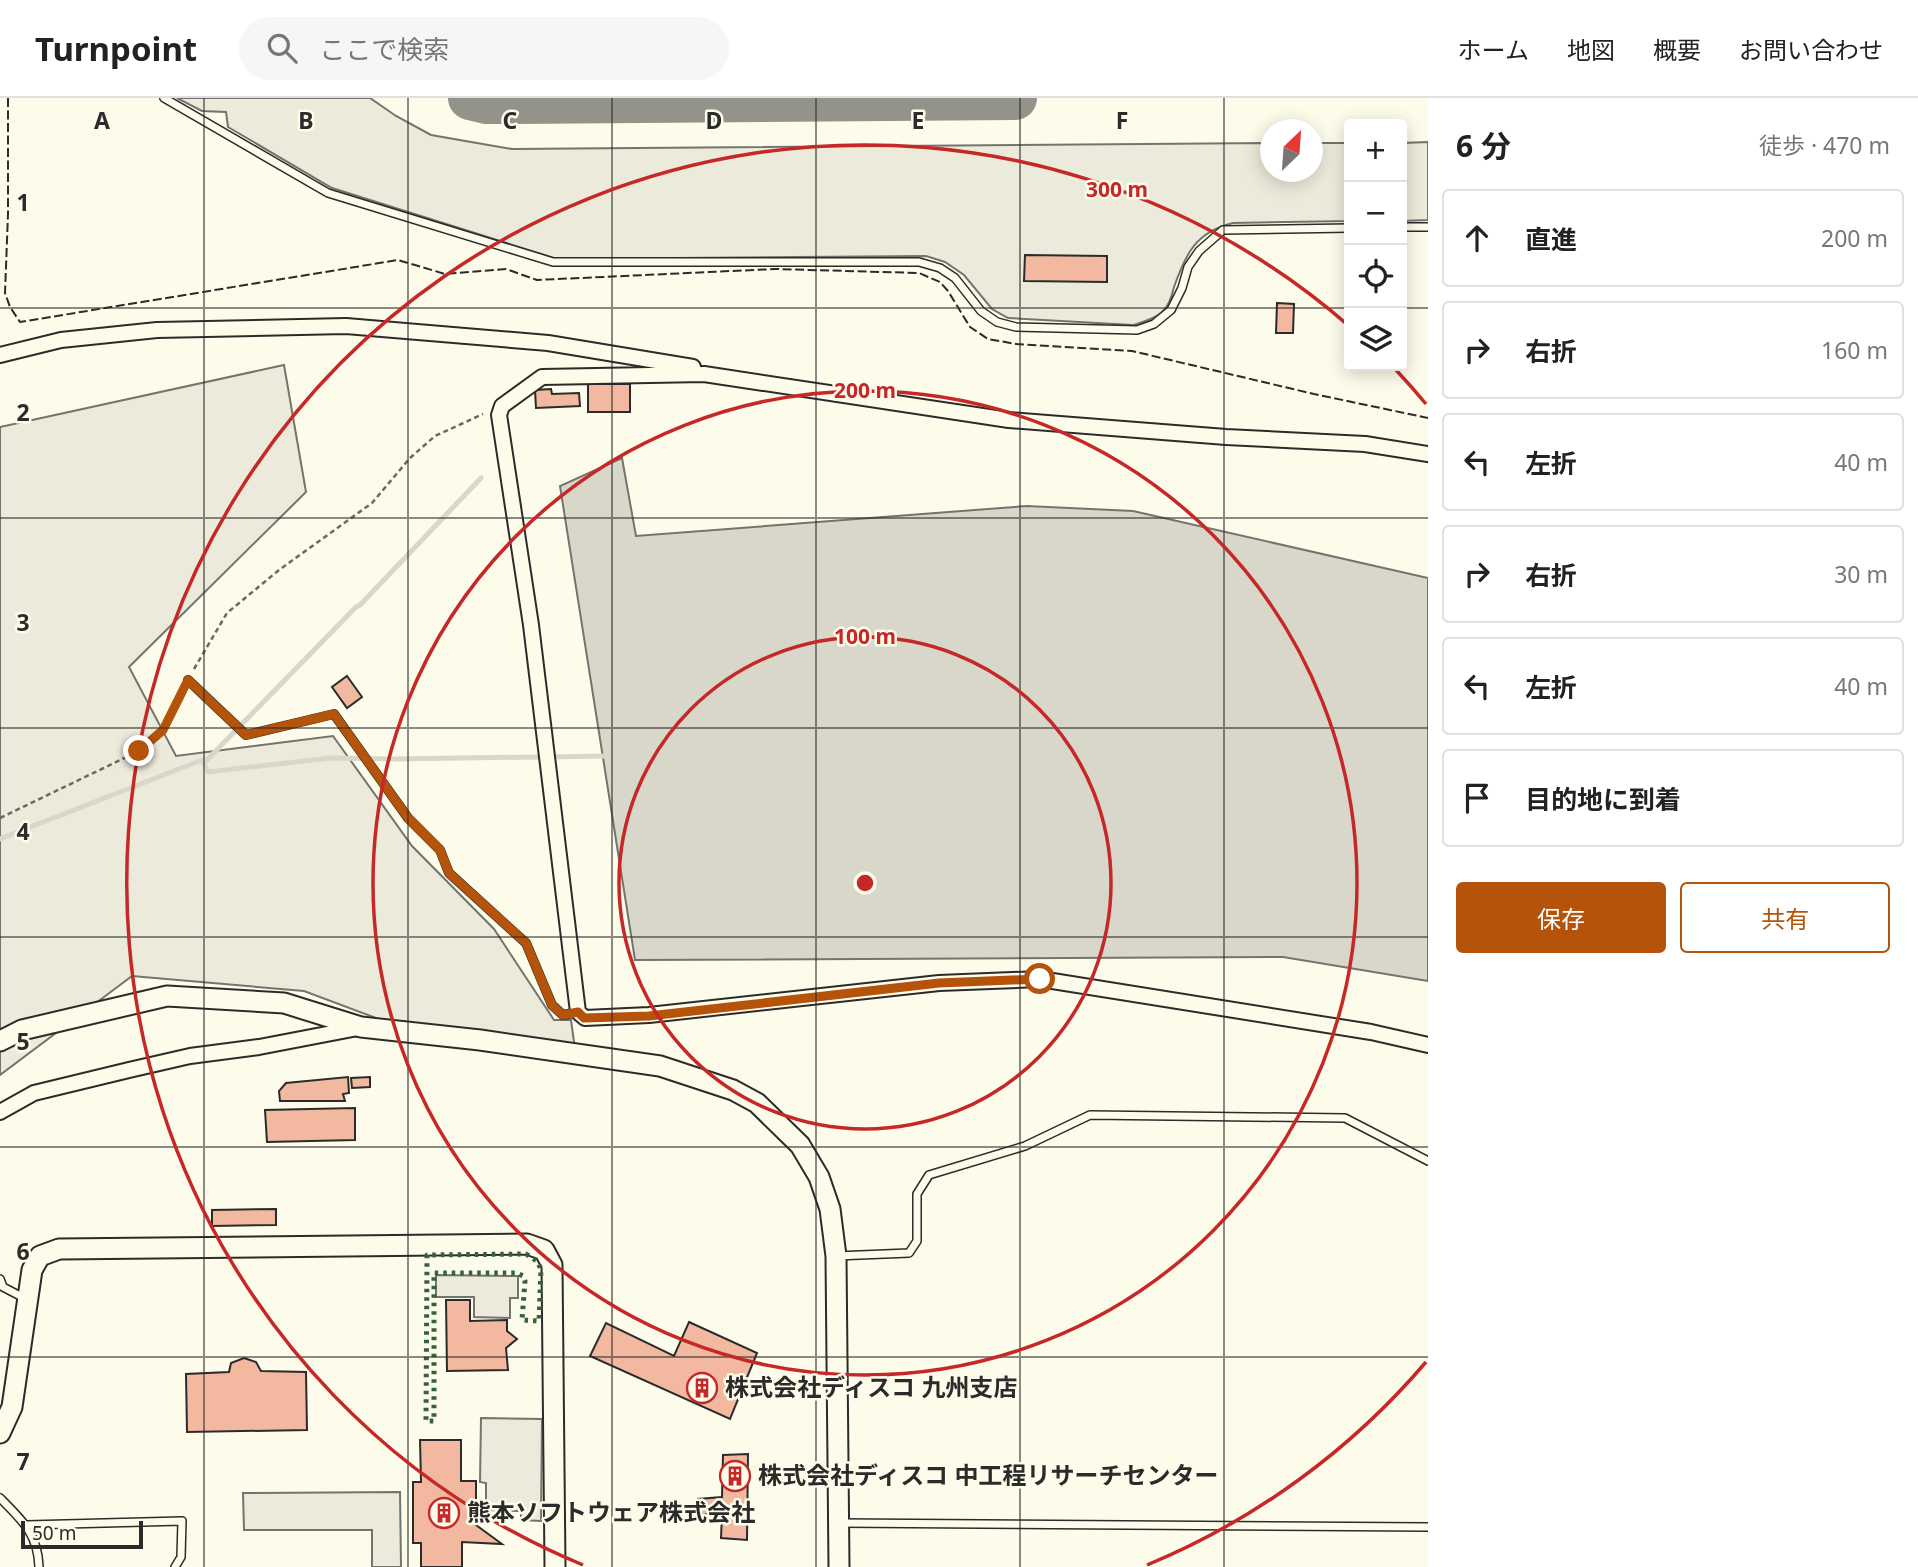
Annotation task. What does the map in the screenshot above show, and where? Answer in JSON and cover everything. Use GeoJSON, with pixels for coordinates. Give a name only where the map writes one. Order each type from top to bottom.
{"type":"FeatureCollection","features":[{"type":"Feature","properties":{"kind":"street"},"geometry":{"type":"LineString","coordinates":[[0,355],[61,340],[157,330],[346,326],[548,343],[1009,420]]}},
{"type":"Feature","properties":{"kind":"street"},"geometry":{"type":"LineString","coordinates":[[1428,454],[1365,444],[1212,436],[1009,420],[704,374],[541,377],[502,406],[499,415],[531,625],[578,1012],[584,1018],[649,1016],[939,983],[1040,979],[1370,1032],[1428,1045]]}},
{"type":"Feature","properties":{"kind":"street"},"geometry":{"type":"LineString","coordinates":[[0,1041],[22,1030],[167,996],[284,1003],[361,1027],[480,1040],[660,1066],[733,1090],[757,1103],[800,1145],[819,1177],[830,1209],[836,1256],[839,1567]]}},
{"type":"Feature","properties":{"kind":"street"},"geometry":{"type":"LineString","coordinates":[[0,1112],[34,1093],[129,1070],[190,1056],[259,1047],[361,1027]]}},
{"type":"Feature","properties":{"kind":"street"},"geometry":{"type":"LineString","coordinates":[[0,1433],[12,1408],[32,1270],[40,1256],[59,1249],[527,1244],[544,1250],[552,1265],[555,1567]]}},
{"type":"Feature","properties":{"kind":"lane"},"geometry":{"type":"LineString","coordinates":[[164,98],[328,193],[553,262],[919,262],[940,268],[955,278],[981,311],[997,322],[1016,327],[1137,330],[1154,324],[1171,310],[1182,288],[1188,267],[1199,251],[1223,230],[1344,228]]}},
{"type":"Feature","properties":{"kind":"lane"},"geometry":{"type":"LineString","coordinates":[[1407,227],[1428,227]]}},
{"type":"Feature","properties":{"kind":"lane"},"geometry":{"type":"LineString","coordinates":[[188,680],[246,735],[334,714],[408,818],[440,850],[449,873],[526,943],[552,1005],[563,1015],[578,1012]]}},
{"type":"Feature","properties":{"kind":"lane"},"geometry":{"type":"LineString","coordinates":[[836,1256],[909,1253],[917,1241],[917,1194],[929,1175],[1025,1146],[1090,1115],[1345,1118],[1428,1161]]}},
{"type":"Feature","properties":{"kind":"lane"},"geometry":{"type":"LineString","coordinates":[[0,1279],[3,1287],[28,1300]]}},
{"type":"Feature","properties":{"kind":"lane"},"geometry":{"type":"LineString","coordinates":[[0,1498],[27,1525],[38,1551],[39,1567]]}},
{"type":"Feature","properties":{"kind":"lane"},"geometry":{"type":"LineString","coordinates":[[27,1525],[182,1521],[181,1557],[175,1567]]}},
{"type":"Feature","properties":{"kind":"lane"},"geometry":{"type":"LineString","coordinates":[[839,1523],[1428,1527]]}},
{"type":"Feature","properties":{"kind":"path"},"geometry":{"type":"LineString","coordinates":[[0,818],[139,751],[163,730],[201,655],[227,613],[279,570],[372,503],[410,458],[435,436],[502,406]]}},
{"type":"Feature","properties":{"kind":"shaded area"},"geometry":{"type":"Polygon","coordinates":[[[177,98],[370,98],[431,135],[512,149],[1260,143],[1260,182],[1323,182],[1323,143],[1344,143],[1344,221],[1233,223],[1220,227],[1201,238],[1188,254],[1164,310],[1133,325],[1008,318],[992,309],[964,275],[945,262],[926,256],[557,259],[332,188],[228,127],[226,112],[202,111],[177,98]]]}},
{"type":"Feature","properties":{"kind":"shaded area"},"geometry":{"type":"Polygon","coordinates":[[[1428,142],[1428,220],[1407,221],[1407,143],[1428,142]]]}},
{"type":"Feature","properties":{"kind":"shaded area"},"geometry":{"type":"Polygon","coordinates":[[[284,365],[306,492],[129,667],[176,756],[333,736],[412,846],[494,929],[554,1020],[571,1020],[575,1049],[384,1021],[304,991],[132,976],[0,1075],[0,427],[284,365]]]}},
{"type":"Feature","properties":{"kind":"shaded area"},"geometry":{"type":"Polygon","coordinates":[[[622,458],[636,536],[1027,506],[1133,511],[1428,578],[1428,981],[1283,957],[635,960],[560,486],[622,458]]]}},
{"type":"Feature","properties":{"kind":"shaded area"},"geometry":{"type":"Polygon","coordinates":[[[436,1275],[518,1276],[518,1298],[510,1298],[510,1318],[474,1317],[474,1297],[436,1297],[436,1275]]]}},
{"type":"Feature","properties":{"kind":"shaded area"},"geometry":{"type":"Polygon","coordinates":[[[481,1418],[542,1419],[541,1521],[521,1520],[521,1511],[486,1510],[486,1483],[480,1482],[481,1418]]]}},
{"type":"Feature","properties":{"kind":"shaded area"},"geometry":{"type":"Polygon","coordinates":[[[400,1492],[401,1567],[372,1567],[372,1530],[244,1530],[243,1493],[400,1492]]]}},
{"type":"Feature","properties":{"kind":"building"},"geometry":{"type":"Polygon","coordinates":[[[1025,255],[1107,256],[1107,282],[1024,281],[1025,255]]]}},
{"type":"Feature","properties":{"kind":"building"},"geometry":{"type":"Polygon","coordinates":[[[1277,303],[1294,304],[1293,333],[1276,333],[1277,303]]]}},
{"type":"Feature","properties":{"kind":"building"},"geometry":{"type":"Polygon","coordinates":[[[588,384],[630,384],[630,412],[588,412],[588,384]]]}},
{"type":"Feature","properties":{"kind":"building"},"geometry":{"type":"Polygon","coordinates":[[[551,389],[552,394],[579,393],[580,406],[536,408],[535,390],[551,389]]]}},
{"type":"Feature","properties":{"kind":"building"},"geometry":{"type":"Polygon","coordinates":[[[347,676],[362,697],[347,708],[332,687],[347,676]]]}},
{"type":"Feature","properties":{"kind":"building"},"geometry":{"type":"Polygon","coordinates":[[[348,1077],[349,1093],[343,1094],[345,1101],[280,1101],[279,1091],[286,1083],[348,1077]]]}},
{"type":"Feature","properties":{"kind":"building"},"geometry":{"type":"Polygon","coordinates":[[[370,1077],[370,1087],[352,1088],[351,1078],[370,1077]]]}},
{"type":"Feature","properties":{"kind":"building"},"geometry":{"type":"Polygon","coordinates":[[[355,1108],[355,1140],[267,1142],[265,1110],[355,1108]]]}},
{"type":"Feature","properties":{"kind":"building"},"geometry":{"type":"Polygon","coordinates":[[[276,1209],[276,1225],[212,1226],[212,1210],[276,1209]]]}},
{"type":"Feature","properties":{"kind":"building"},"geometry":{"type":"Polygon","coordinates":[[[446,1300],[470,1300],[470,1321],[507,1320],[507,1331],[517,1339],[506,1348],[508,1370],[447,1371],[446,1300]]]}},
{"type":"Feature","properties":{"kind":"building","name":"株式会社ディスコ 九州支店"},"geometry":{"type":"Polygon","coordinates":[[[689,1322],[757,1353],[730,1419],[590,1356],[606,1323],[674,1356],[689,1322]]]}},
{"type":"Feature","properties":{"kind":"building"},"geometry":{"type":"Polygon","coordinates":[[[244,1358],[256,1362],[261,1371],[306,1372],[307,1430],[187,1432],[186,1374],[229,1372],[231,1363],[244,1358]]]}},
{"type":"Feature","properties":{"kind":"building","name":"熊本ソフトウェア株式会社"},"geometry":{"type":"Polygon","coordinates":[[[420,1440],[461,1440],[461,1481],[476,1481],[476,1525],[502,1544],[462,1542],[462,1567],[421,1567],[421,1543],[413,1543],[413,1482],[421,1482],[420,1440]]]}},
{"type":"Feature","properties":{"kind":"building","name":"株式会社ディスコ 中工程リサーチセンター"},"geometry":{"type":"Polygon","coordinates":[[[748,1454],[747,1540],[721,1538],[722,1514],[698,1514],[698,1499],[722,1497],[723,1455],[748,1454]]]}},
{"type":"Feature","properties":{"kind":"waterway"},"geometry":{"type":"LineString","coordinates":[[0,839],[202,760],[204,763],[481,478]]}},
{"type":"Feature","properties":{"kind":"waterway"},"geometry":{"type":"LineString","coordinates":[[202,760],[208,772],[330,758],[607,756]]}},
{"type":"Feature","properties":{"kind":"taxiway"},"geometry":{"type":"LineString","coordinates":[[470,98],[487,102],[1015,98]]}},
{"type":"Feature","properties":{"kind":"hedge"},"geometry":{"type":"LineString","coordinates":[[526,1254],[537,1261],[541,1269],[539,1321],[522,1320],[525,1281],[523,1276],[517,1273],[434,1273],[434,1421],[426,1421],[427,1255],[526,1254]]}},
{"type":"Feature","properties":{"kind":"fence"},"geometry":{"type":"LineString","coordinates":[[8,98],[5,293],[20,322],[398,260],[445,274],[506,269],[537,280],[775,269],[919,273],[940,282],[970,327],[988,339],[1016,344],[1132,351],[1428,418]]}},
{"type":"Feature","properties":{"kind":"place","name":"株式会社ディスコ 九州支店"},"geometry":{"type":"Point","coordinates":[702,1388]}},
{"type":"Feature","properties":{"kind":"place","name":"株式会社ディスコ 中工程リサーチセンター"},"geometry":{"type":"Point","coordinates":[735,1476]}},
{"type":"Feature","properties":{"kind":"place","name":"熊本ソフトウェア株式会社"},"geometry":{"type":"Point","coordinates":[444,1513]}},
{"type":"Feature","properties":{"kind":"route"},"geometry":{"type":"LineString","coordinates":[[139,751],[163,730],[188,680],[246,735],[334,714],[408,818],[440,850],[449,873],[526,943],[552,1005],[563,1015],[578,1012],[584,1018],[649,1016],[939,983],[1040,979]]}}]}
